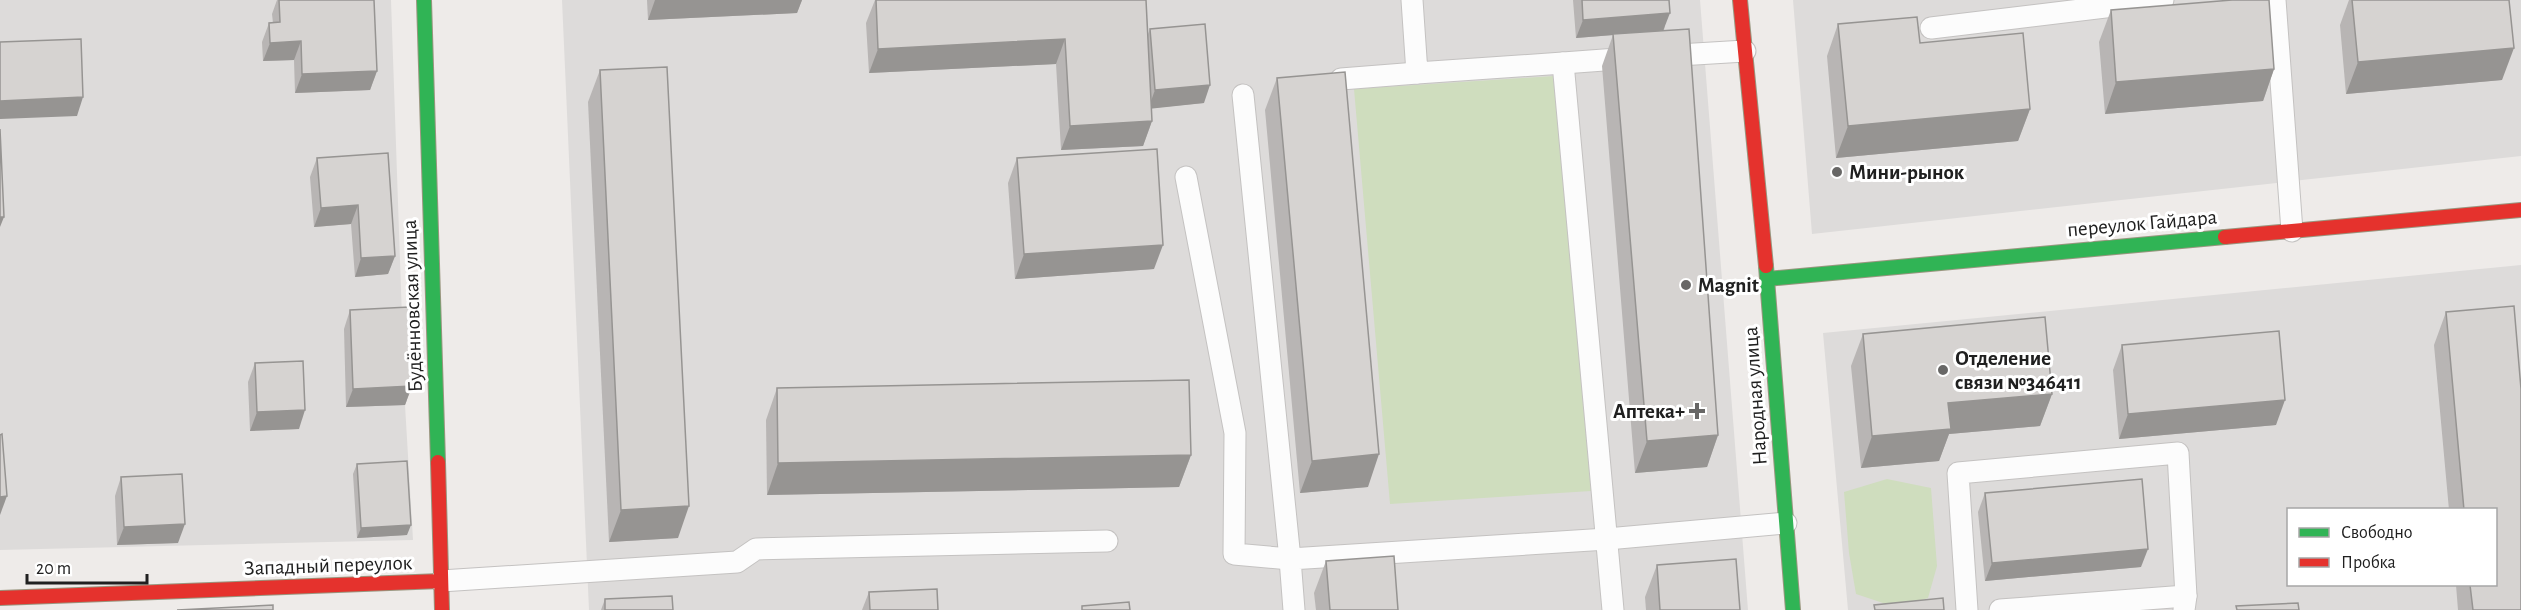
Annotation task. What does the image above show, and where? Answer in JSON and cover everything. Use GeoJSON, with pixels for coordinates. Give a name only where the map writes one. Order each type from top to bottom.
{"type":"FeatureCollection","features":[{"type":"Feature","properties":{"kind":"street","name":"Будённовская улица"},"geometry":{"type":"LineString","coordinates":[[424,0],[442,610]]}},
{"type":"Feature","properties":{"kind":"street","name":"Народная улица"},"geometry":{"type":"LineString","coordinates":[[1740,0],[1767,279],[1793,610]]}},
{"type":"Feature","properties":{"kind":"street","name":"переулок Гайдара"},"geometry":{"type":"LineString","coordinates":[[1767,279],[2521,210]]}},
{"type":"Feature","properties":{"kind":"street","name":"Западный переулок"},"geometry":{"type":"LineString","coordinates":[[0,598],[441,581]]}},
{"type":"Feature","properties":{"kind":"lane"},"geometry":{"type":"LineString","coordinates":[[1412,0],[1417,74]]}},
{"type":"Feature","properties":{"kind":"lane"},"geometry":{"type":"LineString","coordinates":[[1930,28],[2163,0]]}},
{"type":"Feature","properties":{"kind":"lane"},"geometry":{"type":"LineString","coordinates":[[2275,0],[2292,231]]}},
{"type":"Feature","properties":{"kind":"lane"},"geometry":{"type":"LineString","coordinates":[[1341,79],[1745,51]]}},
{"type":"Feature","properties":{"kind":"lane"},"geometry":{"type":"LineString","coordinates":[[1563,63],[1613,610]]}},
{"type":"Feature","properties":{"kind":"lane"},"geometry":{"type":"LineString","coordinates":[[1243,95],[1294,610]]}},
{"type":"Feature","properties":{"kind":"lane"},"geometry":{"type":"LineString","coordinates":[[1186,177],[1235,433],[1234,554],[1290,559],[1608,538],[1786,523]]}},
{"type":"Feature","properties":{"kind":"lane"},"geometry":{"type":"LineString","coordinates":[[1967,610],[1958,473],[2178,453],[2185,603],[2001,610]]}},
{"type":"Feature","properties":{"kind":"lane"},"geometry":{"type":"LineString","coordinates":[[441,581],[737,562],[756,549],[1107,542]]}},
{"type":"Feature","properties":{"kind":"shaded area"},"geometry":{"type":"Polygon","coordinates":[[[0,0],[391,0],[405,405],[413,540],[0,550],[0,0]]]}},
{"type":"Feature","properties":{"kind":"shaded area"},"geometry":{"type":"Polygon","coordinates":[[[562,0],[1700,0],[1748,610],[589,610],[562,0]]]}},
{"type":"Feature","properties":{"kind":"shaded area"},"geometry":{"type":"Polygon","coordinates":[[[1793,0],[2521,0],[2521,156],[1812,234],[1793,0]]]}},
{"type":"Feature","properties":{"kind":"shaded area"},"geometry":{"type":"Polygon","coordinates":[[[2521,265],[2521,610],[1848,610],[1823,333],[2521,265]]]}},
{"type":"Feature","properties":{"kind":"green space"},"geometry":{"type":"Polygon","coordinates":[[[1554,76],[1591,491],[1390,504],[1354,89],[1554,76]]]}},
{"type":"Feature","properties":{"kind":"green space"},"geometry":{"type":"Polygon","coordinates":[[[1887,479],[1931,488],[1937,566],[1928,598],[1898,608],[1856,594],[1849,553],[1844,492],[1887,479]]]}},
{"type":"Feature","properties":{"kind":"building"},"geometry":{"type":"Polygon","coordinates":[[[279,0],[374,0],[377,71],[302,74],[301,41],[270,43],[269,23],[280,22],[279,0]]]}},
{"type":"Feature","properties":{"kind":"building"},"geometry":{"type":"Polygon","coordinates":[[[876,0],[1146,0],[1152,121],[1070,126],[1065,39],[878,49],[876,0]]]}},
{"type":"Feature","properties":{"kind":"building"},"geometry":{"type":"Polygon","coordinates":[[[1582,0],[1669,0],[1670,13],[1583,20],[1582,0]]]}},
{"type":"Feature","properties":{"kind":"building"},"geometry":{"type":"Polygon","coordinates":[[[2232,0],[2269,0],[2274,69],[2116,82],[2111,10],[2232,0]]]}},
{"type":"Feature","properties":{"kind":"building"},"geometry":{"type":"Polygon","coordinates":[[[2352,0],[2509,0],[2514,48],[2358,62],[2352,0]]]}},
{"type":"Feature","properties":{"kind":"building"},"geometry":{"type":"Polygon","coordinates":[[[1917,17],[1920,43],[2023,33],[2030,109],[1848,126],[1838,24],[1917,17]]]}},
{"type":"Feature","properties":{"kind":"building"},"geometry":{"type":"Polygon","coordinates":[[[1205,24],[1210,85],[1155,90],[1150,29],[1205,24]]]}},
{"type":"Feature","properties":{"kind":"building"},"geometry":{"type":"Polygon","coordinates":[[[1689,29],[1718,435],[1647,441],[1613,34],[1689,29]]]}},
{"type":"Feature","properties":{"kind":"building"},"geometry":{"type":"Polygon","coordinates":[[[81,39],[83,97],[0,101],[0,42],[81,39]]]}},
{"type":"Feature","properties":{"kind":"building"},"geometry":{"type":"Polygon","coordinates":[[[667,67],[689,506],[621,510],[600,70],[667,67]]]}},
{"type":"Feature","properties":{"kind":"building"},"geometry":{"type":"Polygon","coordinates":[[[1345,72],[1379,454],[1312,461],[1277,78],[1345,72]]]}},
{"type":"Feature","properties":{"kind":"building"},"geometry":{"type":"Polygon","coordinates":[[[0,129],[4,217],[0,217],[0,129]]]}},
{"type":"Feature","properties":{"kind":"building"},"geometry":{"type":"Polygon","coordinates":[[[1157,149],[1163,245],[1024,254],[1017,158],[1157,149]]]}},
{"type":"Feature","properties":{"kind":"building"},"geometry":{"type":"Polygon","coordinates":[[[388,153],[395,256],[361,258],[358,205],[321,208],[317,158],[388,153]]]}},
{"type":"Feature","properties":{"kind":"building"},"geometry":{"type":"Polygon","coordinates":[[[2514,306],[2521,389],[2521,610],[2473,610],[2470,586],[2497,586],[2497,508],[2464,508],[2446,312],[2514,306]]]}},
{"type":"Feature","properties":{"kind":"building"},"geometry":{"type":"Polygon","coordinates":[[[409,307],[412,386],[353,389],[350,310],[409,307]]]}},
{"type":"Feature","properties":{"kind":"building"},"geometry":{"type":"Polygon","coordinates":[[[2045,317],[2052,394],[1948,403],[1951,429],[1872,436],[1863,334],[2045,317]]]}},
{"type":"Feature","properties":{"kind":"building"},"geometry":{"type":"Polygon","coordinates":[[[2279,331],[2285,400],[2128,414],[2122,345],[2279,331]]]}},
{"type":"Feature","properties":{"kind":"building"},"geometry":{"type":"Polygon","coordinates":[[[303,361],[305,410],[257,412],[255,363],[303,361]]]}},
{"type":"Feature","properties":{"kind":"building"},"geometry":{"type":"Polygon","coordinates":[[[1189,380],[1191,455],[778,463],[777,388],[1189,380]]]}},
{"type":"Feature","properties":{"kind":"building"},"geometry":{"type":"Polygon","coordinates":[[[2,434],[7,496],[0,497],[0,435],[2,434]]]}},
{"type":"Feature","properties":{"kind":"building"},"geometry":{"type":"Polygon","coordinates":[[[407,461],[411,525],[361,528],[357,464],[407,461]]]}},
{"type":"Feature","properties":{"kind":"building"},"geometry":{"type":"Polygon","coordinates":[[[182,474],[185,524],[124,527],[121,477],[182,474]]]}},
{"type":"Feature","properties":{"kind":"building"},"geometry":{"type":"Polygon","coordinates":[[[2142,479],[2148,549],[1992,563],[1985,493],[2142,479]]]}},
{"type":"Feature","properties":{"kind":"building"},"geometry":{"type":"Polygon","coordinates":[[[1394,556],[1398,610],[1330,610],[1326,561],[1394,556]]]}},
{"type":"Feature","properties":{"kind":"building"},"geometry":{"type":"Polygon","coordinates":[[[1736,559],[1740,610],[1660,610],[1657,565],[1736,559]]]}},
{"type":"Feature","properties":{"kind":"building"},"geometry":{"type":"Polygon","coordinates":[[[937,589],[938,610],[870,610],[869,592],[937,589]]]}},
{"type":"Feature","properties":{"kind":"building"},"geometry":{"type":"Polygon","coordinates":[[[672,596],[673,610],[605,610],[605,599],[672,596]]]}},
{"type":"Feature","properties":{"kind":"building"},"geometry":{"type":"Polygon","coordinates":[[[1943,598],[1944,610],[1875,610],[1874,605],[1943,598]]]}},
{"type":"Feature","properties":{"kind":"building"},"geometry":{"type":"Polygon","coordinates":[[[1129,602],[1130,610],[1082,610],[1082,606],[1129,602]]]}},
{"type":"Feature","properties":{"kind":"building"},"geometry":{"type":"Polygon","coordinates":[[[2298,603],[2299,610],[2237,610],[2236,606],[2298,603]]]}},
{"type":"Feature","properties":{"kind":"building"},"geometry":{"type":"Polygon","coordinates":[[[273,605],[273,610],[177,610],[273,605]]]}},
{"type":"Feature","properties":{"kind":"traffic: fast"},"geometry":{"type":"LineString","coordinates":[[424,0],[438,462]]}},
{"type":"Feature","properties":{"kind":"traffic: fast"},"geometry":{"type":"LineString","coordinates":[[1767,279],[2225,237]]}},
{"type":"Feature","properties":{"kind":"traffic: fast"},"geometry":{"type":"LineString","coordinates":[[1766,266],[1793,610]]}},
{"type":"Feature","properties":{"kind":"traffic: jam"},"geometry":{"type":"LineString","coordinates":[[1740,0],[1766,266]]}},
{"type":"Feature","properties":{"kind":"traffic: jam"},"geometry":{"type":"LineString","coordinates":[[2225,237],[2521,210]]}},
{"type":"Feature","properties":{"kind":"traffic: jam"},"geometry":{"type":"LineString","coordinates":[[438,462],[442,610]]}},
{"type":"Feature","properties":{"kind":"traffic: jam"},"geometry":{"type":"LineString","coordinates":[[0,598],[441,581]]}},
{"type":"Feature","properties":{"kind":"place","name":"Мини-рынок"},"geometry":{"type":"Point","coordinates":[1837,172]}},
{"type":"Feature","properties":{"kind":"place","name":"Magnit"},"geometry":{"type":"Point","coordinates":[1686,285]}},
{"type":"Feature","properties":{"kind":"place","name":"Отделение связи №346411"},"geometry":{"type":"Point","coordinates":[1943,370]}},
{"type":"Feature","properties":{"kind":"place","name":"Аптека+"},"geometry":{"type":"Point","coordinates":[1697,411]}}]}
